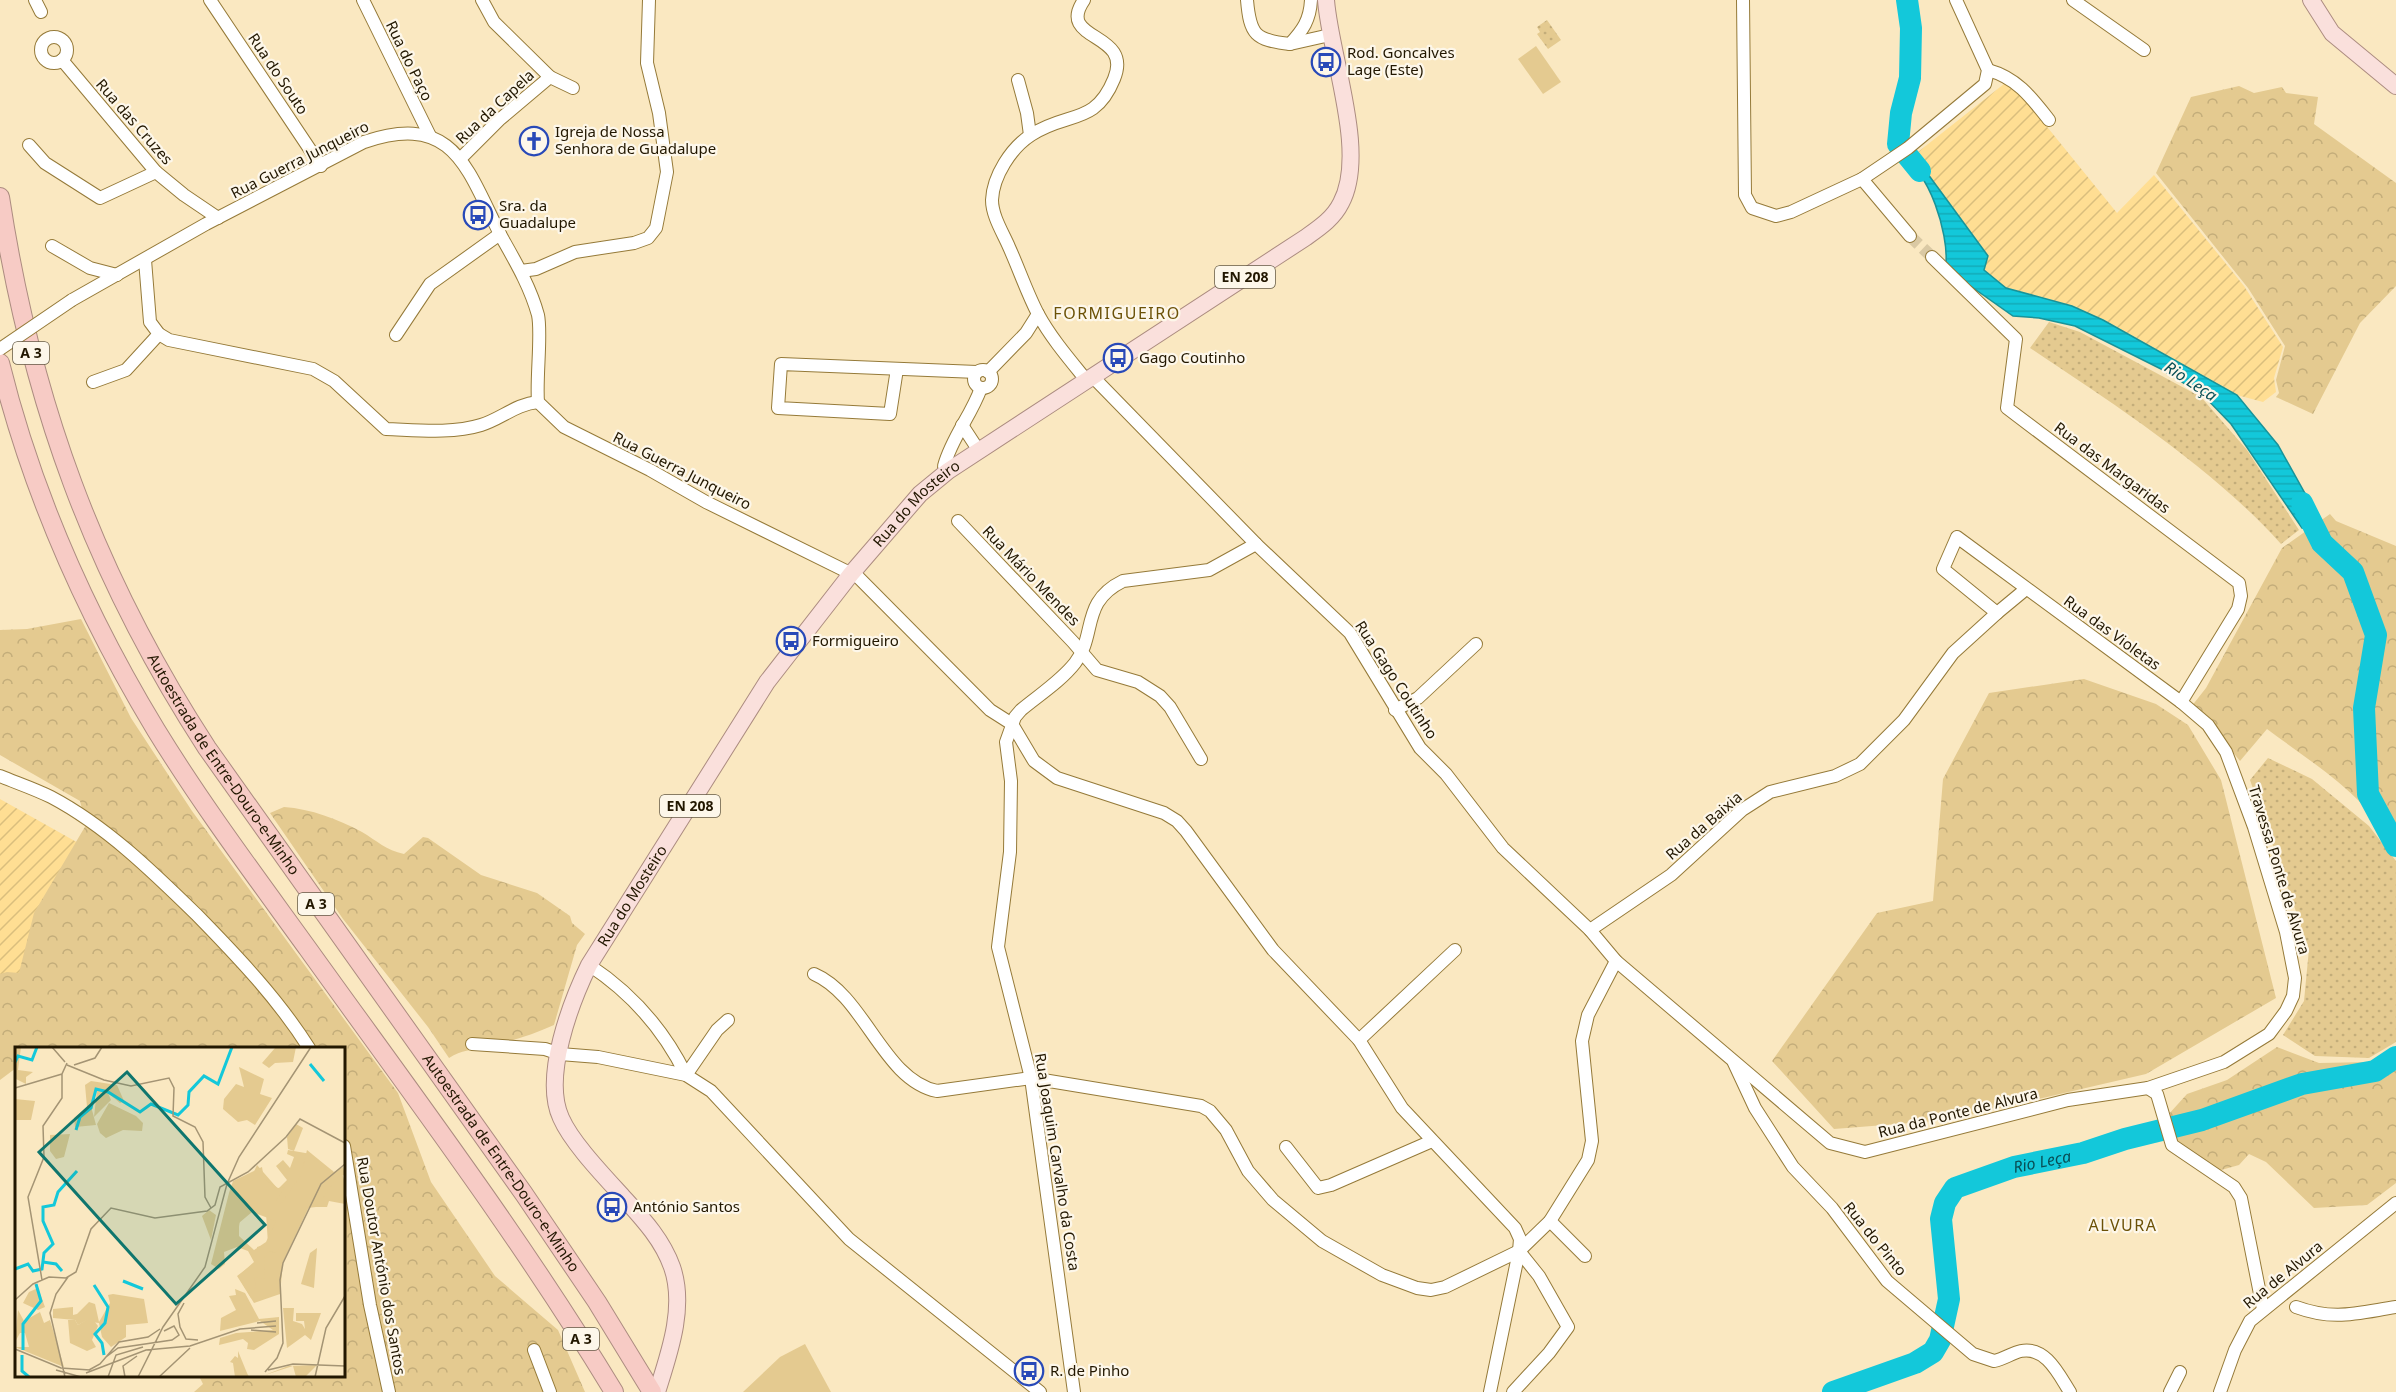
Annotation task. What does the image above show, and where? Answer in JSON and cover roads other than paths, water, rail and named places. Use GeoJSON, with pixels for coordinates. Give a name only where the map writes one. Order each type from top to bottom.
{"type":"FeatureCollection","features":[{"type":"Feature","properties":{"kind":"highway","name":"Autoestrada de Entre-Douro-e-Minho"},"geometry":{"type":"LineString","coordinates":[[0,197],[8,251],[46,408],[84,518],[140,636],[207,748],[524,1194],[652,1388]]}},
{"type":"Feature","properties":{"kind":"highway","name":"Autoestrada de Entre-Douro-e-Minho"},"geometry":{"type":"LineString","coordinates":[[0,363],[33,473],[71,569],[93,617],[152,724],[246,862],[502,1220],[614,1392]]}},
{"type":"Feature","properties":{"kind":"main road","name":"EN 208"},"geometry":{"type":"LineString","coordinates":[[972,454],[1090,379],[1328,221],[1341,204],[1349,184],[1351,162],[1347,124],[1330,35],[1326,0]]}},
{"type":"Feature","properties":{"kind":"main road"},"geometry":{"type":"LineString","coordinates":[[2313,5],[2332,33],[2396,86]]}},
{"type":"Feature","properties":{"kind":"main road","name":"Rua do Mosteiro"},"geometry":{"type":"LineString","coordinates":[[652,1388],[672,1346],[676,1303],[672,1268],[655,1232],[596,1167],[561,1119],[555,1087],[571,1001],[589,965],[768,682],[851,574],[920,494],[972,454]]}},
{"type":"Feature","properties":{"kind":"street"},"geometry":{"type":"LineString","coordinates":[[35,0],[41,12]]}},
{"type":"Feature","properties":{"kind":"street","name":"Rua do Souto"},"geometry":{"type":"LineString","coordinates":[[210,0],[321,166]]}},
{"type":"Feature","properties":{"kind":"street","name":"Rua do Paço"},"geometry":{"type":"LineString","coordinates":[[363,0],[430,136]]}},
{"type":"Feature","properties":{"kind":"street","name":"Rua da Capela"},"geometry":{"type":"LineString","coordinates":[[482,0],[494,22],[550,76],[573,88]]}},
{"type":"Feature","properties":{"kind":"street"},"geometry":{"type":"LineString","coordinates":[[521,271],[536,269],[575,252],[634,243],[648,238],[656,228],[667,172],[659,113],[647,63],[649,0]]}},
{"type":"Feature","properties":{"kind":"street"},"geometry":{"type":"LineString","coordinates":[[1018,80],[1028,113],[1030,135],[1056,122],[1099,106],[1107,97],[1115,77],[1118,56],[1114,49],[1088,35],[1079,21],[1078,13],[1084,0]]}},
{"type":"Feature","properties":{"kind":"street"},"geometry":{"type":"LineString","coordinates":[[1247,0],[1249,24],[1257,37],[1270,42],[1290,44],[1330,35]]}},
{"type":"Feature","properties":{"kind":"street"},"geometry":{"type":"LineString","coordinates":[[1290,44],[1304,29],[1310,16],[1311,0]]}},
{"type":"Feature","properties":{"kind":"street"},"geometry":{"type":"LineString","coordinates":[[1743,0],[1744,185],[1748,202],[1759,212],[1776,216],[1791,212],[1887,165],[1985,84],[1989,70],[1956,0]]}},
{"type":"Feature","properties":{"kind":"street"},"geometry":{"type":"LineString","coordinates":[[2073,0],[2144,50]]}},
{"type":"Feature","properties":{"kind":"street","name":"Rua das Cruzes"},"geometry":{"type":"LineString","coordinates":[[62,60],[156,172],[218,218]]}},
{"type":"Feature","properties":{"kind":"street"},"geometry":{"type":"LineString","coordinates":[[1989,70],[2006,75],[2016,82],[2049,120]]}},
{"type":"Feature","properties":{"kind":"street","name":"Rua da Capela"},"geometry":{"type":"LineString","coordinates":[[460,159],[499,120],[550,76]]}},
{"type":"Feature","properties":{"kind":"street","name":"Rua Guerra Junqueiro"},"geometry":{"type":"LineString","coordinates":[[0,349],[72,300],[117,274],[364,142],[384,135],[401,133],[430,136],[447,146],[460,159],[483,195],[500,234],[521,271],[538,317],[536,380],[538,402],[564,427],[650,470],[706,502],[858,578],[990,710],[1012,724]]}},
{"type":"Feature","properties":{"kind":"street","name":"Rua Gago Coutinho"},"geometry":{"type":"LineString","coordinates":[[1030,135],[1005,162],[995,184],[992,201],[999,225],[1038,314],[1090,379],[1256,544],[1350,633],[1420,748],[1446,774],[1503,848],[1590,930]]}},
{"type":"Feature","properties":{"kind":"street"},"geometry":{"type":"LineString","coordinates":[[29,145],[45,163],[100,198],[156,172]]}},
{"type":"Feature","properties":{"kind":"street"},"geometry":{"type":"LineString","coordinates":[[1862,179],[1910,236]]}},
{"type":"Feature","properties":{"kind":"street"},"geometry":{"type":"LineString","coordinates":[[396,335],[430,284],[500,234]]}},
{"type":"Feature","properties":{"kind":"street"},"geometry":{"type":"LineString","coordinates":[[52,246],[90,268],[117,274]]}},
{"type":"Feature","properties":{"kind":"street","name":"Rua das Margaridas"},"geometry":{"type":"LineString","coordinates":[[1932,257],[2016,339],[2007,408],[2239,583],[2241,596],[2238,609],[2181,702]]}},
{"type":"Feature","properties":{"kind":"street"},"geometry":{"type":"LineString","coordinates":[[145,260],[150,322],[159,334],[169,340],[313,369],[334,381],[386,429],[464,429],[483,425],[526,403],[538,402]]}},
{"type":"Feature","properties":{"kind":"street"},"geometry":{"type":"LineString","coordinates":[[948,471],[944,466],[950,444],[973,410],[981,388],[974,383],[1026,333],[1038,314]]}},
{"type":"Feature","properties":{"kind":"street"},"geometry":{"type":"LineString","coordinates":[[93,382],[126,370],[159,334]]}},
{"type":"Feature","properties":{"kind":"street"},"geometry":{"type":"LineString","coordinates":[[897,369],[890,414],[778,408],[780,364],[983,372]]}},
{"type":"Feature","properties":{"kind":"street"},"geometry":{"type":"LineString","coordinates":[[962,425],[972,454]]}},
{"type":"Feature","properties":{"kind":"street","name":"Rua Mário Mendes"},"geometry":{"type":"LineString","coordinates":[[958,521],[1096,670],[1138,682],[1160,696],[1170,707],[1202,759]]}},
{"type":"Feature","properties":{"kind":"street","name":"Rua das Violetas"},"geometry":{"type":"LineString","coordinates":[[1997,613],[1943,569],[1957,537],[2181,702]]}},
{"type":"Feature","properties":{"kind":"street"},"geometry":{"type":"LineString","coordinates":[[1256,544],[1209,570],[1123,581],[1112,586],[1094,608],[1081,652],[1069,669],[1021,710],[1012,724],[1034,761],[1057,778],[1164,813],[1177,821],[1273,950],[1359,1040],[1402,1108],[1515,1228],[1520,1239],[1519,1251],[1490,1392]]}},
{"type":"Feature","properties":{"kind":"street","name":"Rua da Baixia"},"geometry":{"type":"LineString","coordinates":[[1590,930],[1671,874],[1742,810],[1770,792],[1835,776],[1860,764],[1904,720],[1953,653],[2026,589]]}},
{"type":"Feature","properties":{"kind":"street"},"geometry":{"type":"LineString","coordinates":[[1395,710],[1418,698],[1476,644]]}},
{"type":"Feature","properties":{"kind":"street","name":"Travessa Ponte de Alvura"},"geometry":{"type":"LineString","coordinates":[[2148,1088],[2224,1062],[2270,1034],[2293,996],[2295,978],[2286,932],[2253,827],[2226,752],[2208,725],[2181,702]]}},
{"type":"Feature","properties":{"kind":"street","name":"Rua Joaquim Carvalho da Costa"},"geometry":{"type":"LineString","coordinates":[[1012,724],[1006,742],[1011,781],[1008,882],[998,947],[1031,1078],[1074,1392]]}},
{"type":"Feature","properties":{"kind":"street"},"geometry":{"type":"LineString","coordinates":[[0,776],[52,798],[112,838],[154,872],[245,966],[290,1017],[308,1047]]}},
{"type":"Feature","properties":{"kind":"street","name":"Rua da Ponte de Alvura"},"geometry":{"type":"LineString","coordinates":[[1590,930],[1616,961],[1830,1143],[1865,1152],[2068,1100],[2148,1088]]}},
{"type":"Feature","properties":{"kind":"street"},"geometry":{"type":"LineString","coordinates":[[1359,1040],[1455,950]]}},
{"type":"Feature","properties":{"kind":"street"},"geometry":{"type":"LineString","coordinates":[[814,974],[824,979],[846,1001],[911,1080],[923,1088],[938,1091],[1031,1078],[1201,1106],[1210,1111],[1226,1130],[1248,1171],[1273,1200],[1322,1240],[1382,1275],[1416,1288],[1431,1290],[1445,1287],[1519,1251],[1550,1221],[1588,1160],[1592,1141],[1582,1041],[1588,1015],[1616,961]]}},
{"type":"Feature","properties":{"kind":"street"},"geometry":{"type":"LineString","coordinates":[[589,965],[616,983],[645,1014],[674,1050],[686,1075]]}},
{"type":"Feature","properties":{"kind":"street"},"geometry":{"type":"LineString","coordinates":[[686,1075],[696,1064],[717,1030],[728,1020]]}},
{"type":"Feature","properties":{"kind":"street"},"geometry":{"type":"LineString","coordinates":[[472,1044],[545,1049],[560,1054],[598,1057],[686,1075],[711,1091],[849,1239],[1040,1392]]}},
{"type":"Feature","properties":{"kind":"street","name":"Rua do Pinto"},"geometry":{"type":"LineString","coordinates":[[1730,1056],[1755,1108],[1793,1167],[1832,1208],[1887,1281],[1973,1354],[1995,1361],[2020,1352],[2032,1351],[2050,1362],[2070,1392]]}},
{"type":"Feature","properties":{"kind":"street"},"geometry":{"type":"LineString","coordinates":[[2148,1088],[2157,1094],[2172,1145],[2234,1187],[2241,1198],[2263,1309]]}},
{"type":"Feature","properties":{"kind":"street"},"geometry":{"type":"LineString","coordinates":[[1286,1147],[1318,1188],[1331,1185],[1432,1141]]}},
{"type":"Feature","properties":{"kind":"street","name":"Rua Doutor António dos Santos"},"geometry":{"type":"LineString","coordinates":[[345,1152],[370,1305],[389,1392]]}},
{"type":"Feature","properties":{"kind":"street","name":"Rua de Alvura"},"geometry":{"type":"LineString","coordinates":[[2220,1392],[2235,1350],[2250,1321],[2396,1203]]}},
{"type":"Feature","properties":{"kind":"street"},"geometry":{"type":"LineString","coordinates":[[1550,1221],[1585,1256]]}},
{"type":"Feature","properties":{"kind":"street"},"geometry":{"type":"LineString","coordinates":[[1513,1392],[1549,1353],[1568,1327],[1539,1276],[1519,1251]]}},
{"type":"Feature","properties":{"kind":"street"},"geometry":{"type":"LineString","coordinates":[[2296,1307],[2318,1315],[2333,1316],[2396,1307]]}},
{"type":"Feature","properties":{"kind":"street"},"geometry":{"type":"LineString","coordinates":[[534,1350],[550,1392]]}},
{"type":"Feature","properties":{"kind":"street"},"geometry":{"type":"LineString","coordinates":[[2170,1392],[2180,1372]]}},
{"type":"Feature","properties":{"kind":"water"},"geometry":{"type":"Polygon","coordinates":[[[1911,151],[1988,256],[1984,270],[2006,288],[2072,306],[2103,320],[2237,395],[2278,445],[2326,531],[2302,528],[2231,424],[2203,395],[2161,369],[2075,326],[2039,318],[2013,316],[1969,285],[1946,262],[1944,236],[1929,189],[1911,165],[1901,159],[1911,151]]]}},
{"type":"Feature","properties":{"kind":"waterway","name":"Rio Leça"},"geometry":{"type":"LineString","coordinates":[[1907,0],[1911,28],[1910,78],[1901,113],[1898,144],[1920,171]]}},
{"type":"Feature","properties":{"kind":"waterway","name":"Rio Leça"},"geometry":{"type":"LineString","coordinates":[[2302,503],[2322,543],[2353,572],[2376,635],[2364,708],[2368,794],[2396,846]]}},
{"type":"Feature","properties":{"kind":"waterway","name":"Rio Leça"},"geometry":{"type":"LineString","coordinates":[[1833,1392],[1915,1363],[1933,1352],[1940,1340],[1949,1299],[1941,1219],[1945,1203],[1955,1188],[2014,1167],[2083,1153],[2125,1139],[2202,1120],[2302,1084],[2375,1071],[2396,1057]]}},
{"type":"Feature","properties":{"kind":"tunnel"},"geometry":{"type":"LineString","coordinates":[[1910,236],[1932,257]]}},
{"type":"Feature","properties":{"kind":"place","name":"Rod. Goncalves Lage (Este)"},"geometry":{"type":"Point","coordinates":[1326,62]}},
{"type":"Feature","properties":{"kind":"place","name":"Igreja de Nossa Senhora de Guadalupe"},"geometry":{"type":"Point","coordinates":[534,141]}},
{"type":"Feature","properties":{"kind":"place","name":"Sra. da Guadalupe"},"geometry":{"type":"Point","coordinates":[478,215]}},
{"type":"Feature","properties":{"kind":"place","name":"Gago Coutinho"},"geometry":{"type":"Point","coordinates":[1118,358]}},
{"type":"Feature","properties":{"kind":"place","name":"Formigueiro"},"geometry":{"type":"Point","coordinates":[791,641]}},
{"type":"Feature","properties":{"kind":"place","name":"António Santos"},"geometry":{"type":"Point","coordinates":[612,1207]}},
{"type":"Feature","properties":{"kind":"place","name":"R. de Pinho"},"geometry":{"type":"Point","coordinates":[1029,1371]}},
{"type":"Feature","properties":{"kind":"district","name":"FORMIGUEIRO"},"geometry":{"type":"Point","coordinates":[1117,313]}},
{"type":"Feature","properties":{"kind":"district","name":"ALVURA"},"geometry":{"type":"Point","coordinates":[2123,1225]}}]}
